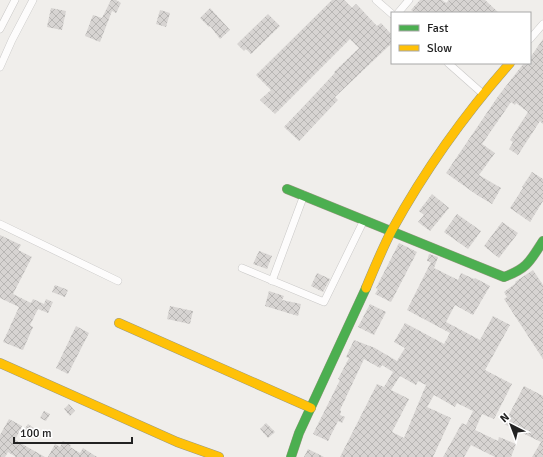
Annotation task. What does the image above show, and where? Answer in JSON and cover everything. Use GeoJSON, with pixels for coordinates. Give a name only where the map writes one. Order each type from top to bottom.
{"type":"FeatureCollection","features":[{"type":"Feature","properties":{"kind":"street"},"geometry":{"type":"LineString","coordinates":[[0,29],[15,0]]}},
{"type":"Feature","properties":{"kind":"street"},"geometry":{"type":"LineString","coordinates":[[0,68],[32,0]]}},
{"type":"Feature","properties":{"kind":"street"},"geometry":{"type":"LineString","coordinates":[[376,0],[391,13]]}},
{"type":"Feature","properties":{"kind":"street"},"geometry":{"type":"LineString","coordinates":[[399,12],[409,0]]}},
{"type":"Feature","properties":{"kind":"street"},"geometry":{"type":"LineString","coordinates":[[531,38],[543,24]]}},
{"type":"Feature","properties":{"kind":"street"},"geometry":{"type":"LineString","coordinates":[[449,64],[483,94]]}},
{"type":"Feature","properties":{"kind":"street"},"geometry":{"type":"LineString","coordinates":[[291,457],[311,408],[392,231],[420,182],[450,138],[483,94],[509,64]]}},
{"type":"Feature","properties":{"kind":"street"},"geometry":{"type":"LineString","coordinates":[[287,189],[504,277],[515,273],[526,266],[543,241]]}},
{"type":"Feature","properties":{"kind":"street"},"geometry":{"type":"LineString","coordinates":[[272,281],[304,196]]}},
{"type":"Feature","properties":{"kind":"street"},"geometry":{"type":"LineString","coordinates":[[242,268],[324,302],[364,220]]}},
{"type":"Feature","properties":{"kind":"street"},"geometry":{"type":"LineString","coordinates":[[0,224],[118,281]]}},
{"type":"Feature","properties":{"kind":"street"},"geometry":{"type":"LineString","coordinates":[[119,323],[311,408]]}},
{"type":"Feature","properties":{"kind":"street"},"geometry":{"type":"LineString","coordinates":[[0,363],[177,442],[219,457]]}},
{"type":"Feature","properties":{"kind":"building"},"geometry":{"type":"Polygon","coordinates":[[[111,0],[116,0],[121,3],[116,13],[112,11],[100,42],[85,36],[93,15],[102,18],[111,0]]]}},
{"type":"Feature","properties":{"kind":"building"},"geometry":{"type":"Polygon","coordinates":[[[332,0],[344,0],[352,8],[356,4],[377,26],[381,23],[391,34],[391,44],[335,97],[338,100],[299,141],[284,127],[335,73],[334,72],[359,48],[350,39],[275,114],[260,100],[271,90],[256,75],[332,0]]]}},
{"type":"Feature","properties":{"kind":"building"},"geometry":{"type":"Polygon","coordinates":[[[420,0],[442,0],[446,3],[449,0],[485,0],[498,12],[414,12],[411,10],[420,0]]]}},
{"type":"Feature","properties":{"kind":"building"},"geometry":{"type":"Polygon","coordinates":[[[51,8],[66,11],[62,30],[47,27],[51,8]]]}},
{"type":"Feature","properties":{"kind":"building"},"geometry":{"type":"Polygon","coordinates":[[[210,8],[230,30],[220,39],[210,26],[209,27],[200,18],[210,8]]]}},
{"type":"Feature","properties":{"kind":"building"},"geometry":{"type":"Polygon","coordinates":[[[160,10],[170,13],[166,27],[156,24],[160,10]]]}},
{"type":"Feature","properties":{"kind":"building"},"geometry":{"type":"Polygon","coordinates":[[[268,14],[280,26],[251,54],[246,49],[244,51],[237,44],[268,14]]]}},
{"type":"Feature","properties":{"kind":"building"},"geometry":{"type":"Polygon","coordinates":[[[543,39],[543,124],[540,121],[518,155],[509,149],[513,142],[510,140],[528,112],[516,103],[515,105],[511,102],[482,144],[495,153],[479,175],[501,188],[492,204],[446,173],[499,95],[523,64],[531,64],[531,57],[543,39]]]}},
{"type":"Feature","properties":{"kind":"building"},"geometry":{"type":"Polygon","coordinates":[[[532,172],[543,179],[543,201],[530,222],[510,208],[532,172]]]}},
{"type":"Feature","properties":{"kind":"building"},"geometry":{"type":"Polygon","coordinates":[[[432,194],[449,208],[430,231],[418,222],[424,215],[419,211],[432,194]]]}},
{"type":"Feature","properties":{"kind":"building"},"geometry":{"type":"Polygon","coordinates":[[[457,214],[481,231],[468,249],[444,232],[457,214]]]}},
{"type":"Feature","properties":{"kind":"building"},"geometry":{"type":"Polygon","coordinates":[[[502,222],[518,233],[499,258],[484,246],[502,222]]]}},
{"type":"Feature","properties":{"kind":"building"},"geometry":{"type":"Polygon","coordinates":[[[0,235],[21,245],[18,250],[32,257],[13,294],[31,303],[33,299],[44,304],[46,299],[53,302],[48,313],[38,309],[30,325],[33,327],[23,350],[3,342],[19,307],[0,298],[0,235]]]}},
{"type":"Feature","properties":{"kind":"building"},"geometry":{"type":"Polygon","coordinates":[[[399,243],[417,252],[391,302],[375,294],[378,289],[376,288],[399,243]]]}},
{"type":"Feature","properties":{"kind":"building"},"geometry":{"type":"Polygon","coordinates":[[[259,251],[272,256],[267,269],[253,264],[259,251]]]}},
{"type":"Feature","properties":{"kind":"building"},"geometry":{"type":"Polygon","coordinates":[[[429,254],[438,257],[434,268],[458,280],[461,273],[490,286],[473,315],[455,305],[446,322],[480,340],[493,316],[510,325],[485,370],[512,384],[494,419],[482,414],[475,430],[498,441],[499,437],[516,444],[511,457],[495,457],[471,445],[464,457],[443,457],[462,423],[466,425],[473,411],[457,403],[455,407],[434,395],[427,407],[451,418],[433,457],[340,457],[377,384],[384,387],[393,372],[382,365],[380,368],[364,359],[340,410],[340,415],[345,417],[342,423],[338,421],[328,441],[313,434],[340,380],[338,379],[349,358],[346,357],[354,340],[375,348],[397,361],[405,348],[394,342],[405,323],[444,344],[450,333],[407,310],[431,262],[427,261],[429,254]],[[400,376],[391,390],[409,399],[392,432],[404,438],[426,385],[418,381],[416,385],[400,376]]]}},
{"type":"Feature","properties":{"kind":"building"},"geometry":{"type":"Polygon","coordinates":[[[533,270],[543,285],[543,359],[504,299],[507,297],[504,292],[516,283],[515,282],[533,270]]]}},
{"type":"Feature","properties":{"kind":"building"},"geometry":{"type":"Polygon","coordinates":[[[317,273],[330,279],[323,292],[311,286],[317,273]]]}},
{"type":"Feature","properties":{"kind":"building"},"geometry":{"type":"Polygon","coordinates":[[[55,285],[68,290],[65,297],[52,292],[55,285]]]}},
{"type":"Feature","properties":{"kind":"building"},"geometry":{"type":"Polygon","coordinates":[[[269,291],[284,296],[282,300],[301,304],[298,316],[265,306],[269,291]]]}},
{"type":"Feature","properties":{"kind":"building"},"geometry":{"type":"Polygon","coordinates":[[[370,304],[386,312],[374,335],[358,327],[370,304]]]}},
{"type":"Feature","properties":{"kind":"building"},"geometry":{"type":"Polygon","coordinates":[[[170,306],[193,311],[190,324],[167,319],[170,306]]]}},
{"type":"Feature","properties":{"kind":"building"},"geometry":{"type":"Polygon","coordinates":[[[76,326],[89,333],[68,374],[56,368],[76,326]]]}},
{"type":"Feature","properties":{"kind":"building"},"geometry":{"type":"Polygon","coordinates":[[[524,386],[543,396],[543,457],[532,457],[541,442],[504,424],[524,386]]]}},
{"type":"Feature","properties":{"kind":"building"},"geometry":{"type":"Polygon","coordinates":[[[69,404],[75,411],[70,416],[64,409],[69,404]]]}},
{"type":"Feature","properties":{"kind":"building"},"geometry":{"type":"Polygon","coordinates":[[[44,411],[50,414],[46,421],[40,418],[44,411]]]}},
{"type":"Feature","properties":{"kind":"building"},"geometry":{"type":"Polygon","coordinates":[[[9,419],[22,426],[15,440],[45,457],[16,457],[8,452],[5,457],[0,457],[0,435],[9,419]]]}},
{"type":"Feature","properties":{"kind":"building"},"geometry":{"type":"Polygon","coordinates":[[[266,423],[275,432],[268,438],[260,429],[266,423]]]}},
{"type":"Feature","properties":{"kind":"building"},"geometry":{"type":"Polygon","coordinates":[[[28,424],[37,430],[33,436],[24,430],[28,424]]]}},
{"type":"Feature","properties":{"kind":"building"},"geometry":{"type":"Polygon","coordinates":[[[63,441],[71,445],[70,447],[80,453],[83,448],[97,457],[48,457],[55,444],[60,447],[63,441]]]}},
{"type":"Feature","properties":{"kind":"building"},"geometry":{"type":"Polygon","coordinates":[[[308,449],[324,457],[304,457],[308,449]]]}},
{"type":"Feature","properties":{"kind":"traffic: fast"},"geometry":{"type":"LineString","coordinates":[[287,189],[504,277],[512,274],[528,263],[543,241]]}},
{"type":"Feature","properties":{"kind":"traffic: fast"},"geometry":{"type":"LineString","coordinates":[[291,457],[299,433],[366,288]]}},
{"type":"Feature","properties":{"kind":"traffic: slow"},"geometry":{"type":"LineString","coordinates":[[366,288],[388,237],[432,164],[477,102],[509,64]]}},
{"type":"Feature","properties":{"kind":"traffic: slow"},"geometry":{"type":"LineString","coordinates":[[119,323],[311,408]]}},
{"type":"Feature","properties":{"kind":"traffic: slow"},"geometry":{"type":"LineString","coordinates":[[0,363],[177,442],[219,457]]}}]}
